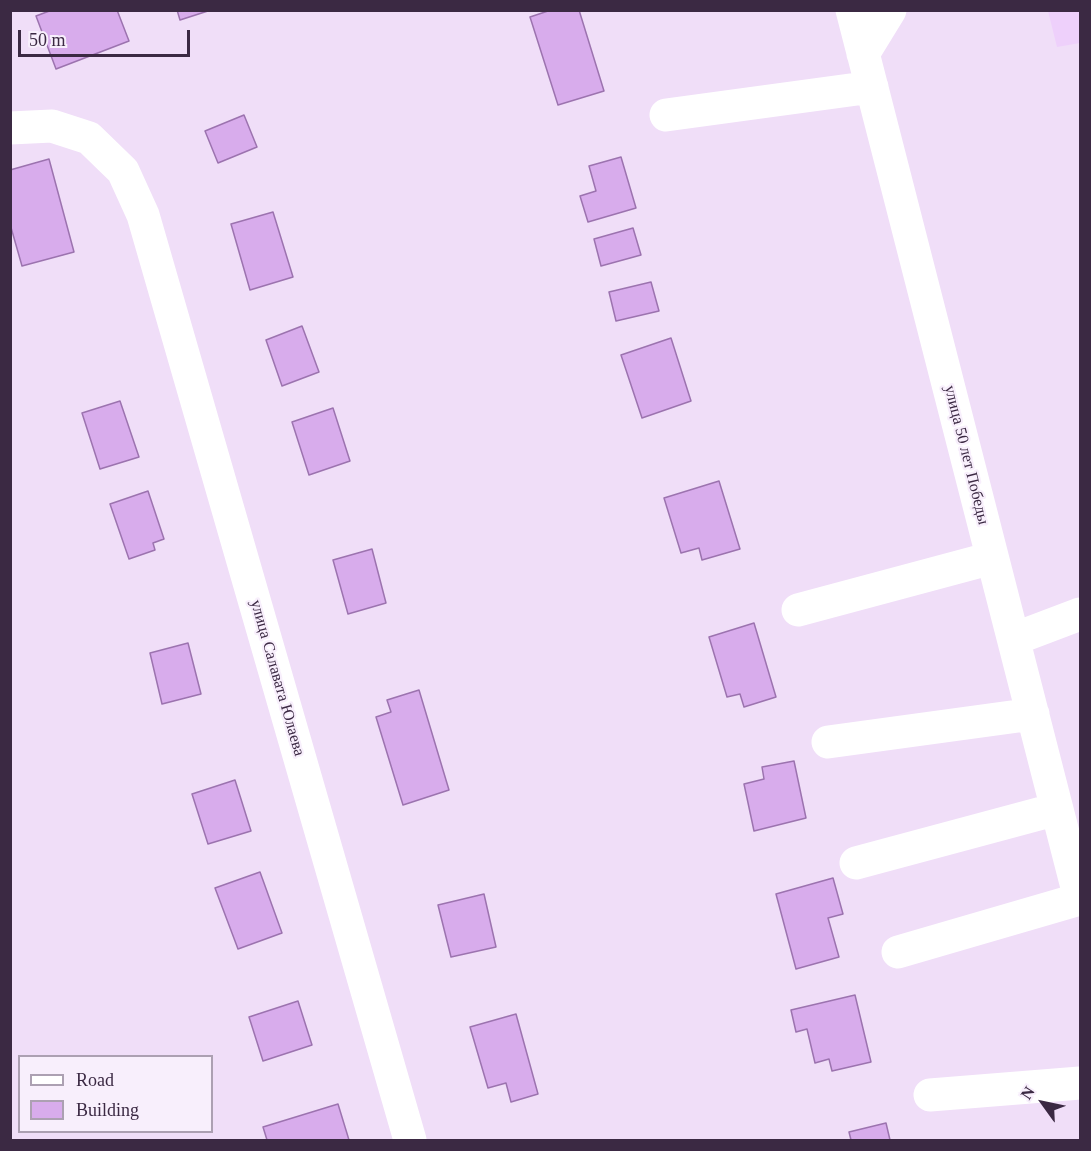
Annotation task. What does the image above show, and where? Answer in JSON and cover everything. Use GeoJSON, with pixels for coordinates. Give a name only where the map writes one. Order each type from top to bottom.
{"type":"FeatureCollection","features":[{"type":"Feature","properties":{"kind":"street","name":"улица 50 лет Победы"},"geometry":{"type":"LineString","coordinates":[[852,10],[1080,900]]}},
{"type":"Feature","properties":{"kind":"street"},"geometry":{"type":"LineString","coordinates":[[863,54],[890,10]]}},
{"type":"Feature","properties":{"kind":"street"},"geometry":{"type":"LineString","coordinates":[[666,115],[872,87]]}},
{"type":"Feature","properties":{"kind":"street","name":"улица Салавата Юлаева"},"geometry":{"type":"LineString","coordinates":[[10,128],[52,126],[89,138],[123,171],[143,215],[410,1140]]}},
{"type":"Feature","properties":{"kind":"street"},"geometry":{"type":"LineString","coordinates":[[798,610],[992,558]]}},
{"type":"Feature","properties":{"kind":"street"},"geometry":{"type":"LineString","coordinates":[[1014,639],[1080,614]]}},
{"type":"Feature","properties":{"kind":"street"},"geometry":{"type":"LineString","coordinates":[[828,742],[1033,714]]}},
{"type":"Feature","properties":{"kind":"street"},"geometry":{"type":"LineString","coordinates":[[856,863],[1057,809]]}},
{"type":"Feature","properties":{"kind":"street"},"geometry":{"type":"LineString","coordinates":[[898,952],[1080,900]]}},
{"type":"Feature","properties":{"kind":"street"},"geometry":{"type":"LineString","coordinates":[[930,1095],[1080,1083]]}},
{"type":"Feature","properties":{"kind":"shaded area"},"geometry":{"type":"Polygon","coordinates":[[[1048,11],[1080,11],[1080,43],[1057,47],[1048,11]]]}},
{"type":"Feature","properties":{"kind":"building"},"geometry":{"type":"Polygon","coordinates":[[[52,10],[117,10],[129,41],[56,69],[36,16],[52,10]]]}},
{"type":"Feature","properties":{"kind":"building"},"geometry":{"type":"Polygon","coordinates":[[[177,10],[211,10],[180,20],[177,10]]]}},
{"type":"Feature","properties":{"kind":"building"},"geometry":{"type":"Polygon","coordinates":[[[551,10],[579,10],[604,91],[558,105],[530,17],[551,10]]]}},
{"type":"Feature","properties":{"kind":"building"},"geometry":{"type":"Polygon","coordinates":[[[244,115],[257,147],[218,163],[205,131],[244,115]]]}},
{"type":"Feature","properties":{"kind":"building"},"geometry":{"type":"Polygon","coordinates":[[[621,157],[636,208],[588,222],[580,196],[596,191],[589,166],[621,157]]]}},
{"type":"Feature","properties":{"kind":"building"},"geometry":{"type":"Polygon","coordinates":[[[49,159],[74,252],[22,266],[10,224],[10,170],[49,159]]]}},
{"type":"Feature","properties":{"kind":"building"},"geometry":{"type":"Polygon","coordinates":[[[273,212],[293,277],[250,290],[231,224],[273,212]]]}},
{"type":"Feature","properties":{"kind":"building"},"geometry":{"type":"Polygon","coordinates":[[[633,228],[641,255],[601,266],[594,239],[633,228]]]}},
{"type":"Feature","properties":{"kind":"building"},"geometry":{"type":"Polygon","coordinates":[[[651,282],[659,311],[616,321],[609,292],[651,282]]]}},
{"type":"Feature","properties":{"kind":"building"},"geometry":{"type":"Polygon","coordinates":[[[302,326],[319,372],[282,386],[266,340],[302,326]]]}},
{"type":"Feature","properties":{"kind":"building"},"geometry":{"type":"Polygon","coordinates":[[[671,338],[691,401],[642,418],[621,355],[671,338]]]}},
{"type":"Feature","properties":{"kind":"building"},"geometry":{"type":"Polygon","coordinates":[[[120,401],[139,457],[100,469],[82,413],[120,401]]]}},
{"type":"Feature","properties":{"kind":"building"},"geometry":{"type":"Polygon","coordinates":[[[333,408],[350,461],[309,475],[292,422],[333,408]]]}},
{"type":"Feature","properties":{"kind":"building"},"geometry":{"type":"Polygon","coordinates":[[[719,481],[740,549],[702,560],[699,548],[681,553],[664,498],[719,481]]]}},
{"type":"Feature","properties":{"kind":"building"},"geometry":{"type":"Polygon","coordinates":[[[148,491],[164,539],[153,543],[155,550],[129,559],[110,504],[148,491]]]}},
{"type":"Feature","properties":{"kind":"building"},"geometry":{"type":"Polygon","coordinates":[[[372,549],[386,603],[348,614],[333,560],[372,549]]]}},
{"type":"Feature","properties":{"kind":"building"},"geometry":{"type":"Polygon","coordinates":[[[754,623],[776,697],[744,707],[740,694],[727,697],[709,637],[754,623]]]}},
{"type":"Feature","properties":{"kind":"building"},"geometry":{"type":"Polygon","coordinates":[[[188,643],[201,694],[162,704],[150,653],[188,643]]]}},
{"type":"Feature","properties":{"kind":"building"},"geometry":{"type":"Polygon","coordinates":[[[419,690],[449,790],[403,805],[376,717],[391,712],[387,700],[419,690]]]}},
{"type":"Feature","properties":{"kind":"building"},"geometry":{"type":"Polygon","coordinates":[[[794,761],[806,818],[754,831],[744,784],[764,779],[762,767],[794,761]]]}},
{"type":"Feature","properties":{"kind":"building"},"geometry":{"type":"Polygon","coordinates":[[[235,780],[251,831],[208,844],[192,794],[235,780]]]}},
{"type":"Feature","properties":{"kind":"building"},"geometry":{"type":"Polygon","coordinates":[[[260,872],[282,933],[238,949],[215,888],[260,872]]]}},
{"type":"Feature","properties":{"kind":"building"},"geometry":{"type":"Polygon","coordinates":[[[833,878],[843,914],[828,918],[839,957],[796,969],[776,894],[833,878]]]}},
{"type":"Feature","properties":{"kind":"building"},"geometry":{"type":"Polygon","coordinates":[[[484,894],[496,947],[451,957],[438,905],[484,894]]]}},
{"type":"Feature","properties":{"kind":"building"},"geometry":{"type":"Polygon","coordinates":[[[855,995],[871,1062],[832,1071],[829,1059],[815,1063],[807,1029],[796,1032],[791,1010],[855,995]]]}},
{"type":"Feature","properties":{"kind":"building"},"geometry":{"type":"Polygon","coordinates":[[[298,1001],[312,1045],[263,1061],[249,1017],[298,1001]]]}},
{"type":"Feature","properties":{"kind":"building"},"geometry":{"type":"Polygon","coordinates":[[[516,1014],[538,1094],[511,1102],[506,1083],[488,1088],[470,1027],[516,1014]]]}},
{"type":"Feature","properties":{"kind":"building"},"geometry":{"type":"Polygon","coordinates":[[[338,1104],[349,1140],[267,1140],[263,1127],[338,1104]]]}},
{"type":"Feature","properties":{"kind":"building"},"geometry":{"type":"Polygon","coordinates":[[[886,1123],[890,1140],[851,1140],[849,1132],[886,1123]]]}}]}
